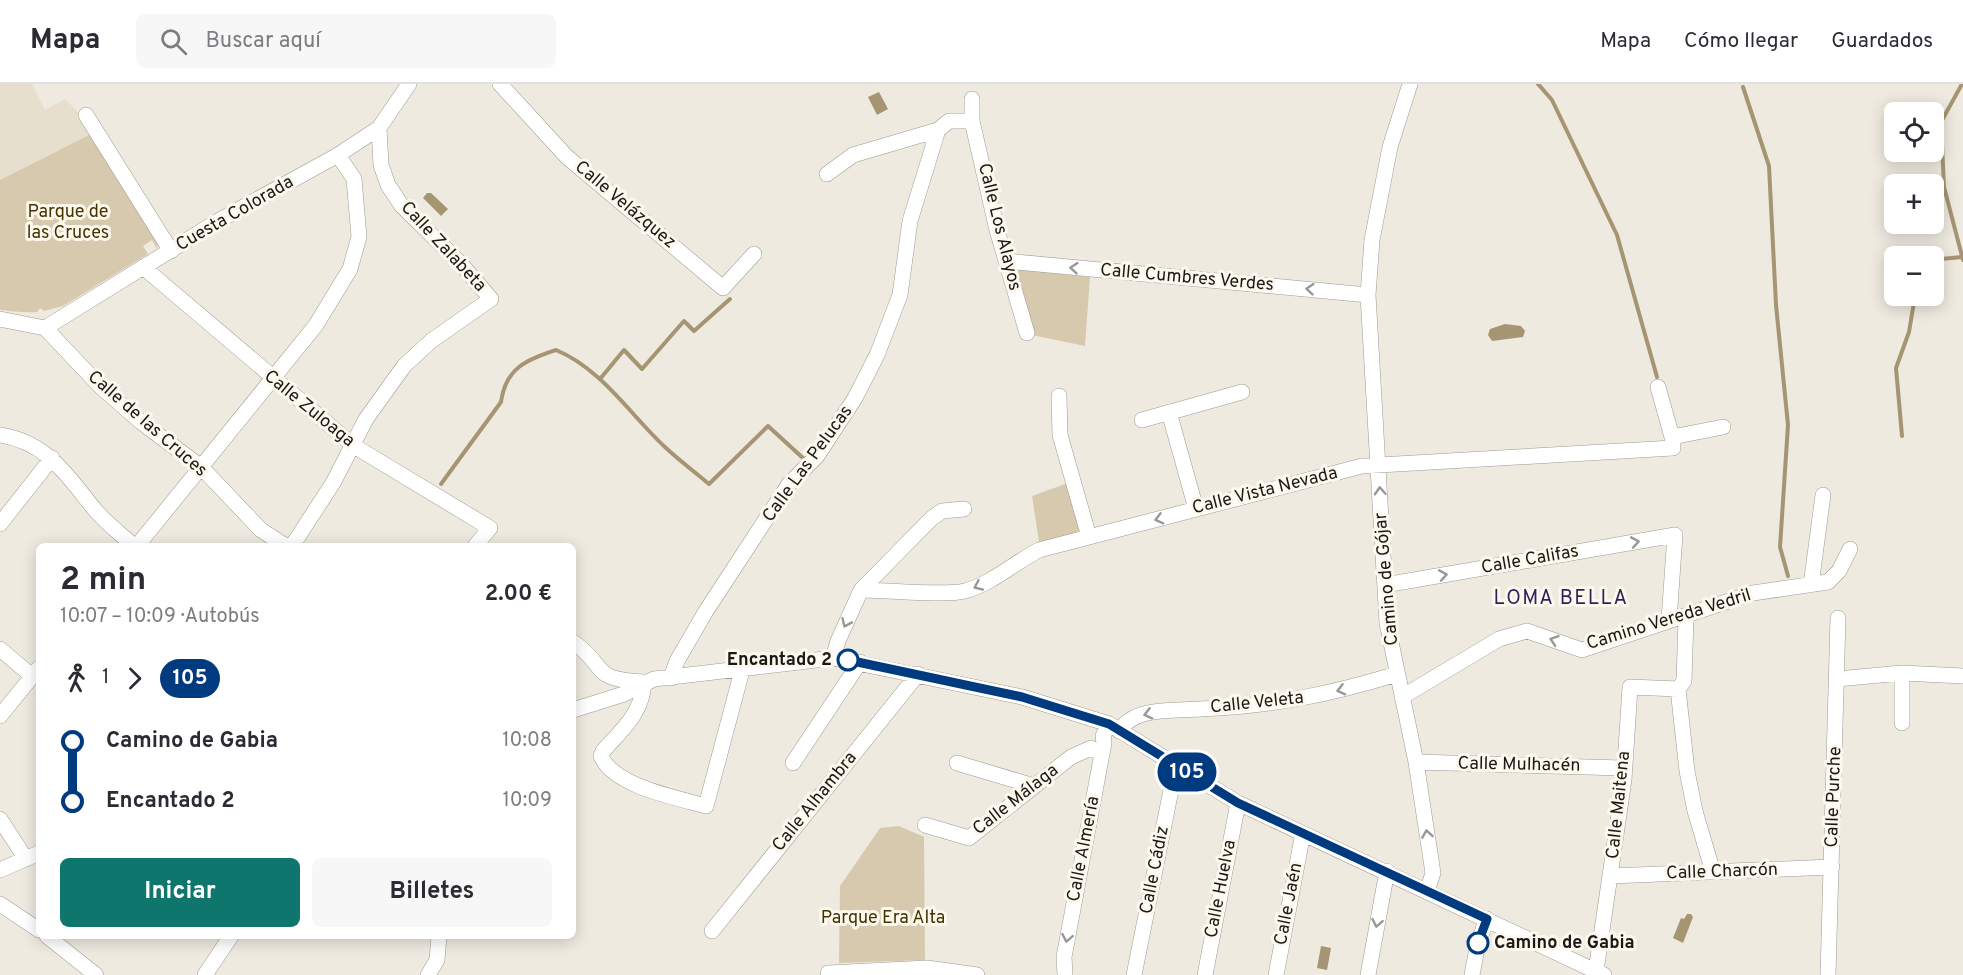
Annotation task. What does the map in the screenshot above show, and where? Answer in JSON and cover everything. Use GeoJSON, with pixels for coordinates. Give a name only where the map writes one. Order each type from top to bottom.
{"type":"FeatureCollection","features":[{"type":"Feature","properties":{"kind":"street","name":"Cuesta Colorada"},"geometry":{"type":"LineString","coordinates":[[45,328],[218,221],[338,155],[379,128],[409,84]]}},
{"type":"Feature","properties":{"kind":"street","name":"Calle Velázquez"},"geometry":{"type":"LineString","coordinates":[[500,84],[567,157],[723,288],[754,254]]}},
{"type":"Feature","properties":{"kind":"street","name":"Camino de Gójar"},"geometry":{"type":"LineString","coordinates":[[1410,84],[1390,147],[1369,262],[1368,295],[1387,624],[1416,762],[1433,873],[1427,891]]}},
{"type":"Feature","properties":{"kind":"street","name":"Calle Los Alayos"},"geometry":{"type":"LineString","coordinates":[[972,99],[972,121],[1006,261],[1027,333]]}},
{"type":"Feature","properties":{"kind":"street"},"geometry":{"type":"LineString","coordinates":[[86,115],[171,251]]}},
{"type":"Feature","properties":{"kind":"street"},"geometry":{"type":"LineString","coordinates":[[827,174],[853,155],[943,125],[972,121]]}},
{"type":"Feature","properties":{"kind":"street","name":"Calle Las Pelucas"},"geometry":{"type":"LineString","coordinates":[[671,678],[677,661],[706,611],[789,484],[816,456],[849,408],[877,355],[900,295],[910,221],[943,125]]}},
{"type":"Feature","properties":{"kind":"street","name":"Calle Zalabeta"},"geometry":{"type":"LineString","coordinates":[[294,543],[354,447],[366,419],[404,366],[431,340],[491,299],[462,265],[402,206],[388,185],[381,165],[379,128]]}},
{"type":"Feature","properties":{"kind":"street"},"geometry":{"type":"LineString","coordinates":[[138,543],[316,325],[350,269],[359,237],[354,179],[338,155]]}},
{"type":"Feature","properties":{"kind":"street","name":"Calle Cumbres Verdes"},"geometry":{"type":"LineString","coordinates":[[1006,261],[1368,295]]}},
{"type":"Feature","properties":{"kind":"street","name":"Calle Zuloaga"},"geometry":{"type":"LineString","coordinates":[[143,267],[354,447],[490,528],[478,543]]}},
{"type":"Feature","properties":{"kind":"street"},"geometry":{"type":"LineString","coordinates":[[0,319],[45,328]]}},
{"type":"Feature","properties":{"kind":"street","name":"Calle de las Cruces"},"geometry":{"type":"LineString","coordinates":[[45,328],[101,387],[141,422],[201,467],[261,530],[281,543]]}},
{"type":"Feature","properties":{"kind":"street"},"geometry":{"type":"LineString","coordinates":[[1658,387],[1672,437]]}},
{"type":"Feature","properties":{"kind":"street"},"geometry":{"type":"LineString","coordinates":[[1142,420],[1242,392]]}},
{"type":"Feature","properties":{"kind":"street"},"geometry":{"type":"LineString","coordinates":[[1059,396],[1060,435],[1089,537]]}},
{"type":"Feature","properties":{"kind":"street"},"geometry":{"type":"LineString","coordinates":[[1169,412],[1196,509]]}},
{"type":"Feature","properties":{"kind":"street","name":"Calle Vista Nevada"},"geometry":{"type":"LineString","coordinates":[[861,590],[963,592],[982,585],[1014,563],[1039,550],[1362,466],[1673,448],[1672,437],[1723,427]]}},
{"type":"Feature","properties":{"kind":"street"},"geometry":{"type":"LineString","coordinates":[[0,435],[20,438],[52,458],[78,485],[97,512],[133,543]]}},
{"type":"Feature","properties":{"kind":"street"},"geometry":{"type":"LineString","coordinates":[[0,524],[52,458]]}},
{"type":"Feature","properties":{"kind":"street"},"geometry":{"type":"LineString","coordinates":[[1811,585],[1823,495]]}},
{"type":"Feature","properties":{"kind":"street"},"geometry":{"type":"LineString","coordinates":[[833,658],[861,590],[932,518],[942,511],[964,509]]}},
{"type":"Feature","properties":{"kind":"street","name":"Calle Califas"},"geometry":{"type":"LineString","coordinates":[[1385,585],[1674,535],[1669,620]]}},
{"type":"Feature","properties":{"kind":"street","name":"Camino Vereda Vedril"},"geometry":{"type":"LineString","coordinates":[[1402,697],[1499,639],[1527,631],[1582,650],[1753,593],[1828,582],[1839,571],[1850,549]]}},
{"type":"Feature","properties":{"kind":"street"},"geometry":{"type":"LineString","coordinates":[[1686,617],[1684,681],[1678,689],[1687,771],[1695,811],[1713,872]]}},
{"type":"Feature","properties":{"kind":"street","name":"Calle Purche"},"geometry":{"type":"LineString","coordinates":[[1828,975],[1838,618]]}},
{"type":"Feature","properties":{"kind":"street"},"geometry":{"type":"LineString","coordinates":[[576,644],[584,650],[605,676],[617,680],[644,682],[743,667],[833,658],[1022,697],[1110,730],[1176,765],[1238,803],[1600,973]]}},
{"type":"Feature","properties":{"kind":"street"},"geometry":{"type":"LineString","coordinates":[[0,649],[36,672],[0,716]]}},
{"type":"Feature","properties":{"kind":"street"},"geometry":{"type":"LineString","coordinates":[[793,763],[860,662]]}},
{"type":"Feature","properties":{"kind":"street"},"geometry":{"type":"LineString","coordinates":[[644,682],[640,705],[629,723],[603,751],[601,756],[604,763],[618,775],[643,787],[706,806],[743,667]]}},
{"type":"Feature","properties":{"kind":"street"},"geometry":{"type":"LineString","coordinates":[[1837,679],[1902,673],[1963,676]]}},
{"type":"Feature","properties":{"kind":"street"},"geometry":{"type":"LineString","coordinates":[[1902,673],[1902,723]]}},
{"type":"Feature","properties":{"kind":"street","name":"Calle Alhambra"},"geometry":{"type":"LineString","coordinates":[[712,931],[918,674]]}},
{"type":"Feature","properties":{"kind":"street","name":"Calle Veleta"},"geometry":{"type":"LineString","coordinates":[[1110,730],[1151,712],[1280,704],[1341,691],[1397,674]]}},
{"type":"Feature","properties":{"kind":"street"},"geometry":{"type":"LineString","coordinates":[[576,709],[624,694],[644,682]]}},
{"type":"Feature","properties":{"kind":"street","name":"Calle Maitena"},"geometry":{"type":"LineString","coordinates":[[1600,973],[1624,780],[1630,687],[1678,689]]}},
{"type":"Feature","properties":{"kind":"street","name":"Calle Almería"},"geometry":{"type":"LineString","coordinates":[[1065,975],[1064,957],[1102,754],[1110,730]]}},
{"type":"Feature","properties":{"kind":"street","name":"Calle Málaga"},"geometry":{"type":"LineString","coordinates":[[925,825],[969,838],[1083,745],[1110,730]]}},
{"type":"Feature","properties":{"kind":"street","name":"Calle Málaga"},"geometry":{"type":"LineString","coordinates":[[1071,757],[1091,748],[1102,754]]}},
{"type":"Feature","properties":{"kind":"street","name":"Calle Mulhacén"},"geometry":{"type":"LineString","coordinates":[[1416,762],[1623,768]]}},
{"type":"Feature","properties":{"kind":"street"},"geometry":{"type":"LineString","coordinates":[[957,763],[1034,786]]}},
{"type":"Feature","properties":{"kind":"street","name":"Calle Cádiz"},"geometry":{"type":"LineString","coordinates":[[1134,975],[1176,765]]}},
{"type":"Feature","properties":{"kind":"street","name":"Calle Huelva"},"geometry":{"type":"LineString","coordinates":[[1205,975],[1238,803]]}},
{"type":"Feature","properties":{"kind":"street"},"geometry":{"type":"LineString","coordinates":[[0,819],[33,856],[0,870]]}},
{"type":"Feature","properties":{"kind":"street","name":"Calle Jaén"},"geometry":{"type":"LineString","coordinates":[[1276,975],[1303,833]]}},
{"type":"Feature","properties":{"kind":"street","name":"Calle Charcón"},"geometry":{"type":"LineString","coordinates":[[1611,876],[1832,867]]}},
{"type":"Feature","properties":{"kind":"street"},"geometry":{"type":"LineString","coordinates":[[1368,975],[1387,871]]}},
{"type":"Feature","properties":{"kind":"street"},"geometry":{"type":"LineString","coordinates":[[0,904],[36,927]]}},
{"type":"Feature","properties":{"kind":"street"},"geometry":{"type":"LineString","coordinates":[[1472,975],[1484,917]]}},
{"type":"Feature","properties":{"kind":"street"},"geometry":{"type":"LineString","coordinates":[[1478,943],[1508,929]]}},
{"type":"Feature","properties":{"kind":"street"},"geometry":{"type":"LineString","coordinates":[[53,939],[96,975]]}},
{"type":"Feature","properties":{"kind":"street"},"geometry":{"type":"LineString","coordinates":[[207,974],[229,939]]}},
{"type":"Feature","properties":{"kind":"street"},"geometry":{"type":"LineString","coordinates":[[428,975],[437,960],[439,939]]}},
{"type":"Feature","properties":{"kind":"street"},"geometry":{"type":"LineString","coordinates":[[828,973],[927,971],[977,975]]}},
{"type":"Feature","properties":{"kind":"shaded area"},"geometry":{"type":"Polygon","coordinates":[[[0,84],[32,84],[45,110],[65,99],[79,113],[93,133],[0,180],[0,84]]]}},
{"type":"Feature","properties":{"kind":"shaded area"},"geometry":{"type":"Polygon","coordinates":[[[879,92],[888,109],[877,115],[868,97],[879,92]]]}},
{"type":"Feature","properties":{"kind":"shaded area"},"geometry":{"type":"Polygon","coordinates":[[[427,193],[431,193],[448,209],[441,216],[423,198],[427,193]]]}},
{"type":"Feature","properties":{"kind":"shaded area"},"geometry":{"type":"Polygon","coordinates":[[[1505,324],[1521,326],[1525,331],[1523,337],[1492,341],[1488,335],[1490,329],[1505,324]]]}},
{"type":"Feature","properties":{"kind":"shaded area"},"geometry":{"type":"Polygon","coordinates":[[[1687,914],[1693,917],[1683,943],[1673,938],[1681,918],[1684,919],[1687,914]]]}},
{"type":"Feature","properties":{"kind":"shaded area"},"geometry":{"type":"Polygon","coordinates":[[[1321,946],[1331,948],[1327,970],[1317,968],[1321,946]]]}},
{"type":"Feature","properties":{"kind":"green space","name":"Parque de las Cruces"},"geometry":{"type":"Polygon","coordinates":[[[93,133],[158,244],[157,249],[152,240],[143,246],[148,254],[63,306],[44,311],[40,308],[37,312],[0,310],[0,180],[93,133]]]}},
{"type":"Feature","properties":{"kind":"green space"},"geometry":{"type":"Polygon","coordinates":[[[1015,269],[1090,277],[1085,346],[1032,335],[1015,269]]]}},
{"type":"Feature","properties":{"kind":"green space"},"geometry":{"type":"Polygon","coordinates":[[[1068,483],[1083,533],[1039,542],[1032,496],[1068,483]]]}},
{"type":"Feature","properties":{"kind":"green space","name":"Parque Era Alta"},"geometry":{"type":"Polygon","coordinates":[[[899,826],[924,837],[925,960],[839,963],[840,886],[880,828],[899,826]]]}},
{"type":"Feature","properties":{"kind":"waterway"},"geometry":{"type":"LineString","coordinates":[[1538,84],[1552,100],[1617,235],[1657,377]]}},
{"type":"Feature","properties":{"kind":"waterway"},"geometry":{"type":"LineString","coordinates":[[1962,84],[1941,122],[1944,187],[1963,260]]}},
{"type":"Feature","properties":{"kind":"waterway"},"geometry":{"type":"LineString","coordinates":[[1743,87],[1769,166],[1776,305],[1788,425],[1780,547],[1788,576]]}},
{"type":"Feature","properties":{"kind":"waterway"},"geometry":{"type":"LineString","coordinates":[[1944,259],[1962,257]]}},
{"type":"Feature","properties":{"kind":"waterway"},"geometry":{"type":"LineString","coordinates":[[600,379],[624,350],[642,369],[684,321],[694,331],[730,299]]}},
{"type":"Feature","properties":{"kind":"waterway"},"geometry":{"type":"LineString","coordinates":[[1902,436],[1896,368],[1909,332],[1913,306]]}},
{"type":"Feature","properties":{"kind":"waterway"},"geometry":{"type":"LineString","coordinates":[[441,484],[501,402],[504,390],[513,373],[536,357],[556,350],[572,358],[602,381],[666,448],[709,484],[768,426],[804,459]]}},
{"type":"Feature","properties":{"kind":"bus line","name":"105"},"geometry":{"type":"LineString","coordinates":[[848,660],[1022,697],[1109,724],[1238,803],[1487,919],[1478,943]]}},
{"type":"Feature","properties":{"kind":"place","name":"Encantado 2"},"geometry":{"type":"Point","coordinates":[848,660]}},
{"type":"Feature","properties":{"kind":"place","name":"Camino de Gabia"},"geometry":{"type":"Point","coordinates":[1478,943]}},
{"type":"Feature","properties":{"kind":"district","name":"LOMA BELLA"},"geometry":{"type":"Point","coordinates":[1561,599]}}]}
